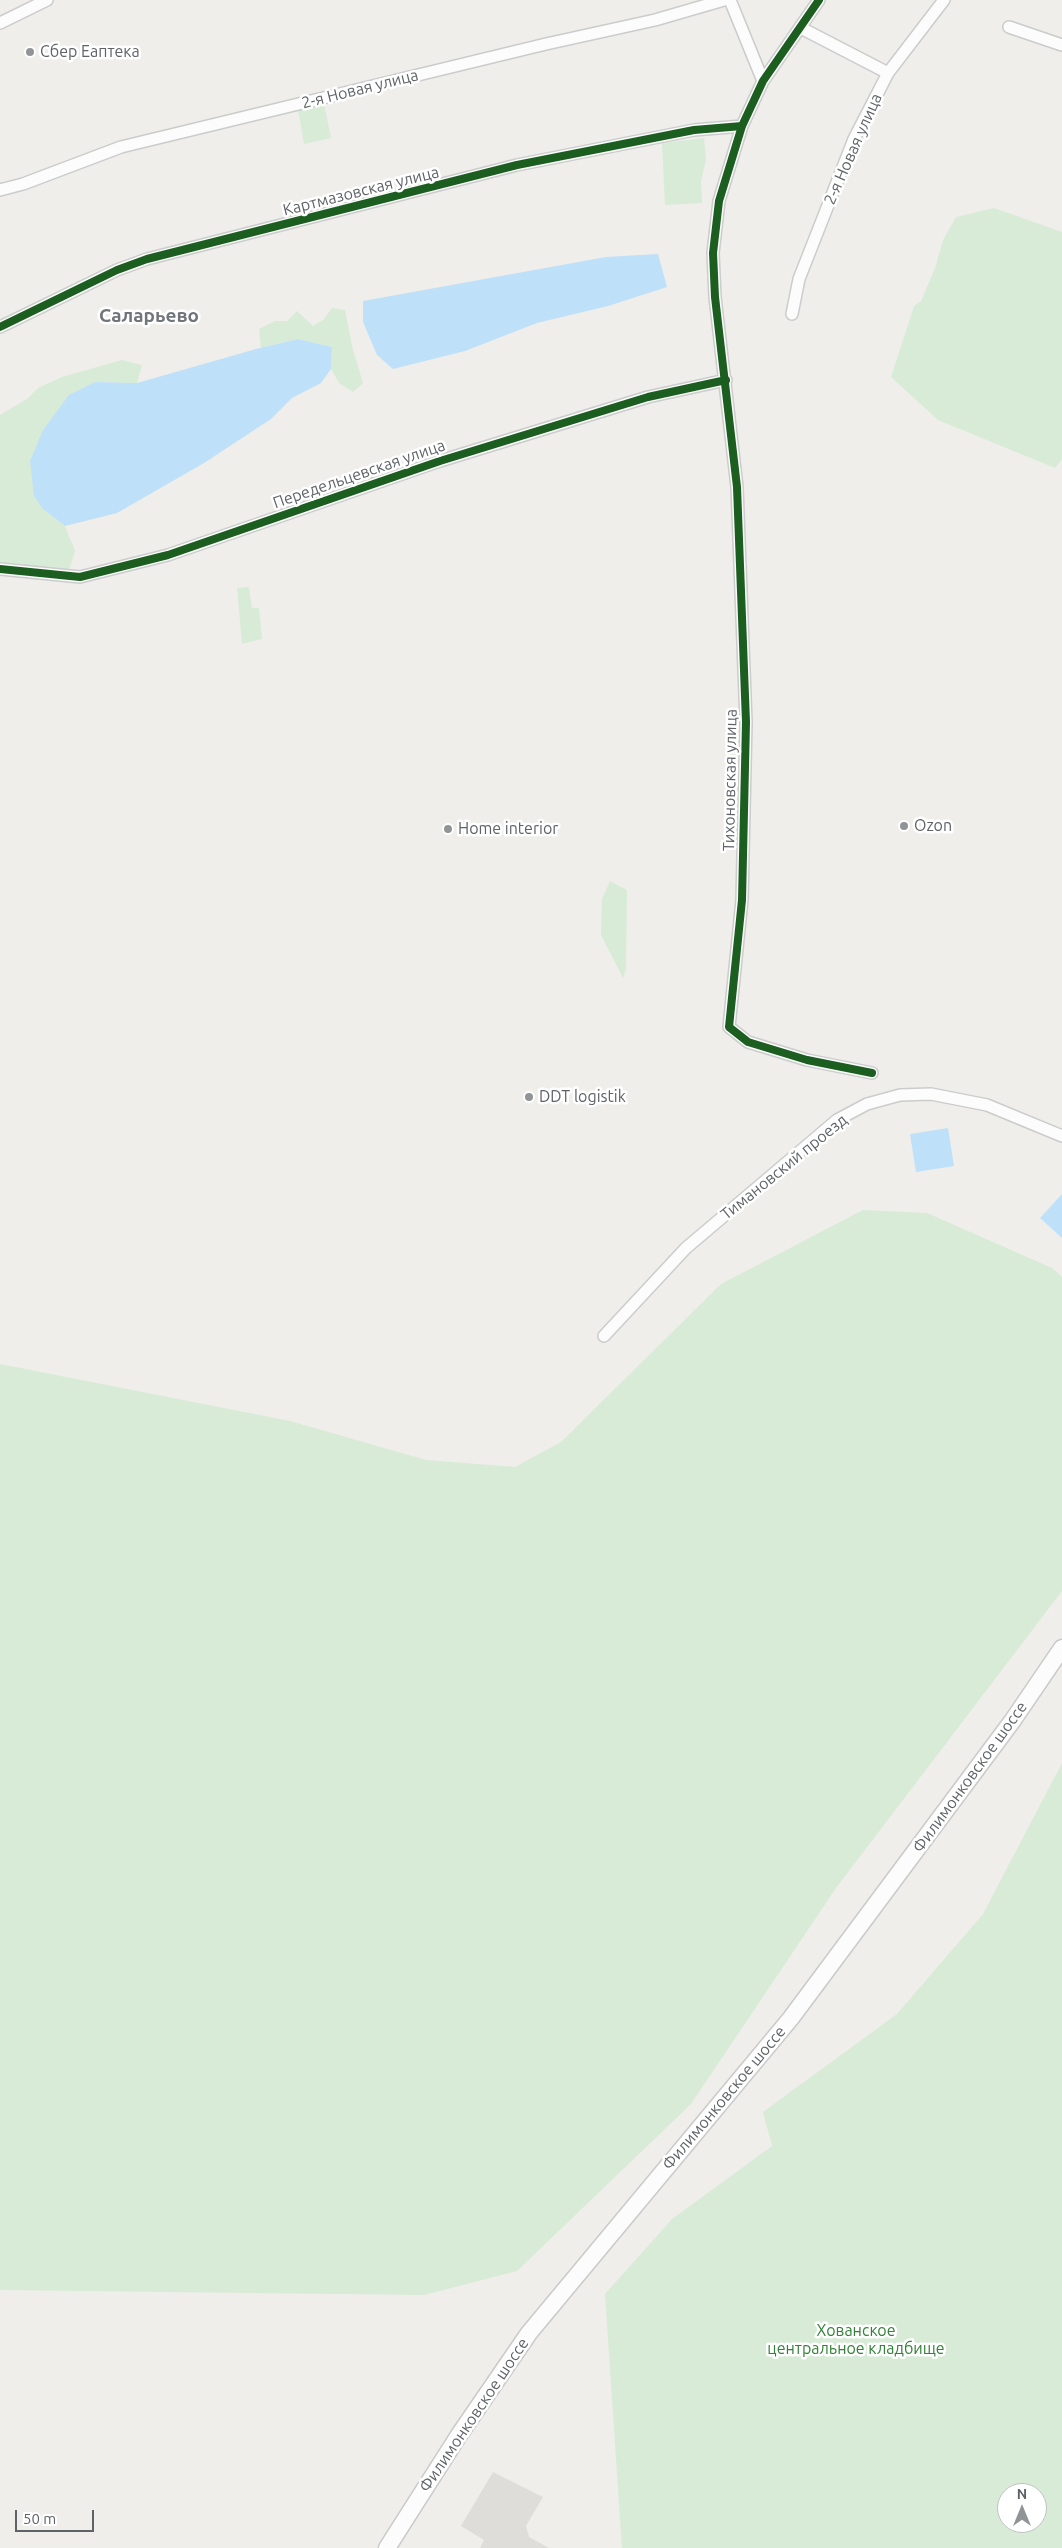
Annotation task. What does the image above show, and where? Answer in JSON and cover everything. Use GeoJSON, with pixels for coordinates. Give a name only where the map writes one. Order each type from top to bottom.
{"type":"FeatureCollection","features":[{"type":"Feature","properties":{"kind":"main road","name":"Филимонковское шоссе"},"geometry":{"type":"LineString","coordinates":[[387,2548],[459,2435],[529,2333],[791,2018],[1013,1720],[1062,1648]]}},
{"type":"Feature","properties":{"kind":"street"},"geometry":{"type":"LineString","coordinates":[[0,23],[47,0]]}},
{"type":"Feature","properties":{"kind":"street","name":"2-я Новая улица"},"geometry":{"type":"LineString","coordinates":[[0,190],[23,184],[121,147],[546,44],[655,20],[724,0]]}},
{"type":"Feature","properties":{"kind":"street"},"geometry":{"type":"LineString","coordinates":[[730,0],[763,81]]}},
{"type":"Feature","properties":{"kind":"street"},"geometry":{"type":"LineString","coordinates":[[726,380],[715,297],[713,253],[719,201],[742,126],[763,81],[819,0]]}},
{"type":"Feature","properties":{"kind":"street","name":"2-я Новая улица"},"geometry":{"type":"LineString","coordinates":[[792,314],[799,279],[834,185],[854,140],[888,73],[944,0]]}},
{"type":"Feature","properties":{"kind":"street"},"geometry":{"type":"LineString","coordinates":[[1009,27],[1062,45]]}},
{"type":"Feature","properties":{"kind":"street"},"geometry":{"type":"LineString","coordinates":[[801,28],[888,73]]}},
{"type":"Feature","properties":{"kind":"street","name":"Картмазовская улица"},"geometry":{"type":"LineString","coordinates":[[0,326],[117,270],[147,259],[517,165],[694,130],[742,126]]}},
{"type":"Feature","properties":{"kind":"street","name":"Передельцевская улица"},"geometry":{"type":"LineString","coordinates":[[0,569],[80,577],[168,555],[440,461],[648,397],[726,380]]}},
{"type":"Feature","properties":{"kind":"street","name":"Тихоновская улица"},"geometry":{"type":"LineString","coordinates":[[726,380],[738,487],[746,722],[742,900],[729,1027],[748,1042],[807,1060],[872,1073]]}},
{"type":"Feature","properties":{"kind":"street","name":"Тимановский проезд"},"geometry":{"type":"LineString","coordinates":[[604,1336],[686,1248],[837,1120],[867,1104],[900,1095],[931,1094],[987,1105],[1062,1136]]}},
{"type":"Feature","properties":{"kind":"shaded area"},"geometry":{"type":"Polygon","coordinates":[[[493,2472],[543,2497],[526,2526],[529,2537],[549,2548],[480,2548],[484,2540],[461,2526],[493,2472]]]}},
{"type":"Feature","properties":{"kind":"green space"},"geometry":{"type":"Polygon","coordinates":[[[324,104],[331,138],[304,144],[298,109],[324,104]]]}},
{"type":"Feature","properties":{"kind":"green space"},"geometry":{"type":"Polygon","coordinates":[[[704,138],[706,159],[701,182],[702,203],[665,205],[662,143],[704,138]]]}},
{"type":"Feature","properties":{"kind":"green space"},"geometry":{"type":"Polygon","coordinates":[[[994,208],[1062,232],[1062,459],[1055,468],[938,420],[891,377],[914,306],[921,301],[935,268],[943,240],[956,217],[994,208]]]}},
{"type":"Feature","properties":{"kind":"green space"},"geometry":{"type":"Polygon","coordinates":[[[332,308],[345,310],[353,350],[363,383],[353,392],[339,383],[331,369],[332,347],[298,339],[261,348],[259,329],[275,321],[287,321],[297,311],[313,326],[323,320],[332,308]]]}},
{"type":"Feature","properties":{"kind":"green space"},"geometry":{"type":"Polygon","coordinates":[[[122,360],[142,365],[137,383],[95,382],[43,509],[65,526],[75,551],[69,570],[0,562],[0,415],[27,399],[38,388],[62,377],[122,360]]]}},
{"type":"Feature","properties":{"kind":"green space"},"geometry":{"type":"Polygon","coordinates":[[[249,587],[252,608],[259,608],[262,639],[242,644],[237,588],[249,587]]]}},
{"type":"Feature","properties":{"kind":"green space"},"geometry":{"type":"Polygon","coordinates":[[[610,881],[627,890],[626,970],[623,978],[601,935],[602,899],[610,881]]]}},
{"type":"Feature","properties":{"kind":"green space"},"geometry":{"type":"Polygon","coordinates":[[[863,1210],[927,1213],[1052,1268],[1062,1277],[1062,1591],[836,1888],[691,2104],[517,2271],[424,2295],[0,2290],[0,1364],[290,1421],[426,1460],[515,1467],[561,1442],[721,1284],[863,1210]]]}},
{"type":"Feature","properties":{"kind":"green space","name":"Хованское центральное кладбище"},"geometry":{"type":"Polygon","coordinates":[[[1062,1763],[1062,2548],[622,2548],[605,2294],[672,2219],[772,2146],[763,2112],[897,2014],[983,1914],[1062,1763]]]}},
{"type":"Feature","properties":{"kind":"water"},"geometry":{"type":"Polygon","coordinates":[[[658,254],[667,287],[608,306],[537,323],[465,351],[393,369],[377,355],[363,322],[363,301],[606,257],[658,254]]]}},
{"type":"Feature","properties":{"kind":"water"},"geometry":{"type":"Polygon","coordinates":[[[298,339],[332,347],[331,369],[321,383],[292,398],[271,419],[204,463],[117,513],[65,526],[43,509],[34,496],[30,461],[43,430],[69,395],[95,382],[137,383],[298,339]]]}},
{"type":"Feature","properties":{"kind":"water"},"geometry":{"type":"Polygon","coordinates":[[[948,1128],[954,1166],[916,1172],[910,1134],[948,1128]]]}},
{"type":"Feature","properties":{"kind":"water"},"geometry":{"type":"Polygon","coordinates":[[[1062,1194],[1062,1238],[1040,1218],[1062,1194]]]}},
{"type":"Feature","properties":{"kind":"cycle path"},"geometry":{"type":"LineString","coordinates":[[819,0],[763,81],[742,126],[719,201],[713,253],[715,297],[737,487],[746,722],[742,900],[729,1027],[748,1042],[807,1060],[872,1073]]}},
{"type":"Feature","properties":{"kind":"cycle path"},"geometry":{"type":"LineString","coordinates":[[0,327],[117,270],[147,259],[517,165],[694,130],[742,126]]}},
{"type":"Feature","properties":{"kind":"cycle path"},"geometry":{"type":"LineString","coordinates":[[0,569],[80,577],[168,555],[440,461],[648,397],[726,380]]}},
{"type":"Feature","properties":{"kind":"place","name":"Сбер Еаптека"},"geometry":{"type":"Point","coordinates":[30,52]}},
{"type":"Feature","properties":{"kind":"place","name":"Ozon"},"geometry":{"type":"Point","coordinates":[904,826]}},
{"type":"Feature","properties":{"kind":"place","name":"Home interior"},"geometry":{"type":"Point","coordinates":[448,829]}},
{"type":"Feature","properties":{"kind":"place","name":"DDT logistik"},"geometry":{"type":"Point","coordinates":[529,1097]}},
{"type":"Feature","properties":{"kind":"district","name":"Саларьево"},"geometry":{"type":"Point","coordinates":[149,316]}}]}
